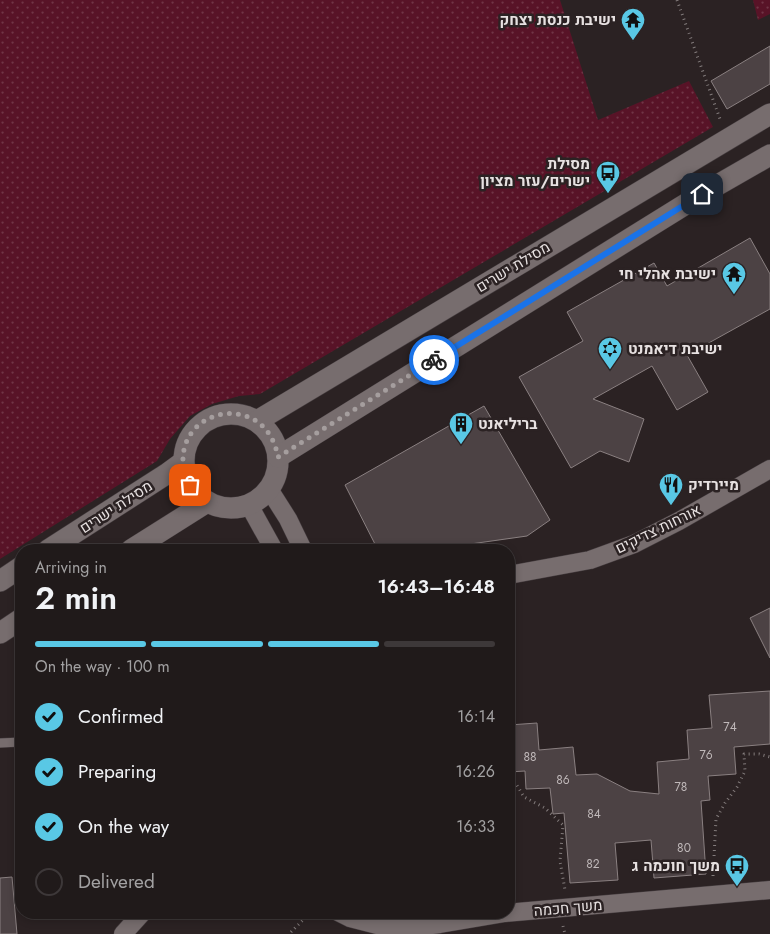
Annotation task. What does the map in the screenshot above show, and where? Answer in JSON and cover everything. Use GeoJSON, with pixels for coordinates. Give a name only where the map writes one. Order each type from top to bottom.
{"type":"FeatureCollection","features":[{"type":"Feature","properties":{"kind":"street","name":"מסילת ישרים"},"geometry":{"type":"LineString","coordinates":[[257,421],[770,114]]}},
{"type":"Feature","properties":{"kind":"street"},"geometry":{"type":"LineString","coordinates":[[278,457],[702,194],[770,155]]}},
{"type":"Feature","properties":{"kind":"street"},"geometry":{"type":"LineString","coordinates":[[232,413],[245,415],[257,421],[265,428],[272,436],[278,457],[275,479],[269,489],[260,499],[249,505],[234,508],[220,507],[207,502],[198,494],[190,485],[185,474],[183,462],[184,449],[189,437],[197,427],[208,419],[220,414],[232,413]]}},
{"type":"Feature","properties":{"kind":"street","name":"מסילת ישרים"},"geometry":{"type":"LineString","coordinates":[[57,544],[183,462]]}},
{"type":"Feature","properties":{"kind":"street","name":"אורחות צדיקים"},"geometry":{"type":"LineString","coordinates":[[515,574],[590,560],[634,544],[679,521],[770,469]]}},
{"type":"Feature","properties":{"kind":"street"},"geometry":{"type":"LineString","coordinates":[[269,489],[288,519],[300,544]]}},
{"type":"Feature","properties":{"kind":"street"},"geometry":{"type":"LineString","coordinates":[[140,544],[207,502]]}},
{"type":"Feature","properties":{"kind":"street"},"geometry":{"type":"LineString","coordinates":[[249,505],[271,544]]}},
{"type":"Feature","properties":{"kind":"street"},"geometry":{"type":"LineString","coordinates":[[0,581],[15,571]]}},
{"type":"Feature","properties":{"kind":"street"},"geometry":{"type":"LineString","coordinates":[[0,633],[15,623]]}},
{"type":"Feature","properties":{"kind":"street","name":"משך חכמה"},"geometry":{"type":"LineString","coordinates":[[515,912],[770,890]]}},
{"type":"Feature","properties":{"kind":"street"},"geometry":{"type":"LineString","coordinates":[[123,934],[137,919]]}},
{"type":"Feature","properties":{"kind":"street","name":"משך חכמה"},"geometry":{"type":"LineString","coordinates":[[354,919],[381,926],[410,928],[467,919]]}},
{"type":"Feature","properties":{"kind":"lane"},"geometry":{"type":"LineString","coordinates":[[0,743],[15,742]]}},
{"type":"Feature","properties":{"kind":"path"},"geometry":{"type":"LineString","coordinates":[[677,0],[727,138]]}},
{"type":"Feature","properties":{"kind":"path"},"geometry":{"type":"LineString","coordinates":[[713,895],[716,819],[745,771],[744,754],[770,756]]}},
{"type":"Feature","properties":{"kind":"path"},"geometry":{"type":"LineString","coordinates":[[515,784],[524,797],[545,808],[563,825],[560,861],[568,908]]}},
{"type":"Feature","properties":{"kind":"path"},"geometry":{"type":"LineString","coordinates":[[291,932],[304,919]]}},
{"type":"Feature","properties":{"kind":"shaded area"},"geometry":{"type":"Polygon","coordinates":[[[0,0],[560,0],[598,120],[689,81],[713,127],[260,394],[239,396],[212,404],[190,416],[170,439],[157,461],[24,544],[15,544],[15,550],[0,559],[0,0]]]}},
{"type":"Feature","properties":{"kind":"shaded area"},"geometry":{"type":"Polygon","coordinates":[[[753,0],[770,0],[770,14],[758,20],[753,0]]]}},
{"type":"Feature","properties":{"kind":"building"},"geometry":{"type":"Polygon","coordinates":[[[770,46],[770,84],[727,109],[711,81],[770,46]]]}},
{"type":"Feature","properties":{"kind":"building"},"geometry":{"type":"Polygon","coordinates":[[[750,238],[770,274],[770,309],[687,355],[708,392],[677,410],[652,366],[593,399],[644,419],[629,462],[600,451],[571,468],[519,377],[583,341],[567,312],[654,263],[667,286],[750,238]]]}},
{"type":"Feature","properties":{"kind":"building","name":"בריליאנט"},"geometry":{"type":"Polygon","coordinates":[[[484,406],[550,520],[527,536],[470,544],[375,544],[345,485],[484,406]]]}},
{"type":"Feature","properties":{"kind":"building"},"geometry":{"type":"Polygon","coordinates":[[[770,608],[770,658],[750,618],[770,608]]]}},
{"type":"Feature","properties":{"kind":"building"},"geometry":{"type":"Polygon","coordinates":[[[770,691],[770,744],[734,747],[736,774],[708,776],[710,800],[701,801],[706,874],[654,878],[651,840],[615,843],[618,880],[570,883],[564,813],[553,814],[550,788],[526,789],[525,771],[515,772],[515,725],[537,723],[539,750],[573,747],[576,775],[597,774],[630,791],[659,794],[657,762],[689,759],[687,730],[712,728],[709,695],[770,691]]]}},
{"type":"Feature","properties":{"kind":"building"},"geometry":{"type":"Polygon","coordinates":[[[12,877],[17,934],[0,934],[0,878],[12,877]]]}},
{"type":"Feature","properties":{"kind":"way so far"},"geometry":{"type":"LineString","coordinates":[[190,485],[185,474],[183,462],[184,449],[189,437],[197,427],[208,419],[220,414],[232,413],[245,415],[257,421],[272,436],[278,457],[434,360]]}},
{"type":"Feature","properties":{"kind":"place","name":"ישיבת כנסת יצחק"},"geometry":{"type":"Point","coordinates":[633,41]}},
{"type":"Feature","properties":{"kind":"place","name":"מסילת ישרים/עזר מציון"},"geometry":{"type":"Point","coordinates":[608,194]}},
{"type":"Feature","properties":{"kind":"place","name":"ישיבת אהלי חי"},"geometry":{"type":"Point","coordinates":[734,295]}},
{"type":"Feature","properties":{"kind":"place","name":"ישיבת דיאמנט"},"geometry":{"type":"Point","coordinates":[610,370]}},
{"type":"Feature","properties":{"kind":"place","name":"בריליאנט"},"geometry":{"type":"Point","coordinates":[461,445]}},
{"type":"Feature","properties":{"kind":"place","name":"מיירדיק"},"geometry":{"type":"Point","coordinates":[671,506]}},
{"type":"Feature","properties":{"kind":"place","name":"משך חוכמה ג"},"geometry":{"type":"Point","coordinates":[737,887]}},
{"type":"Feature","properties":{"kind":"route"},"geometry":{"type":"LineString","coordinates":[[434,360],[702,194]]}}]}
